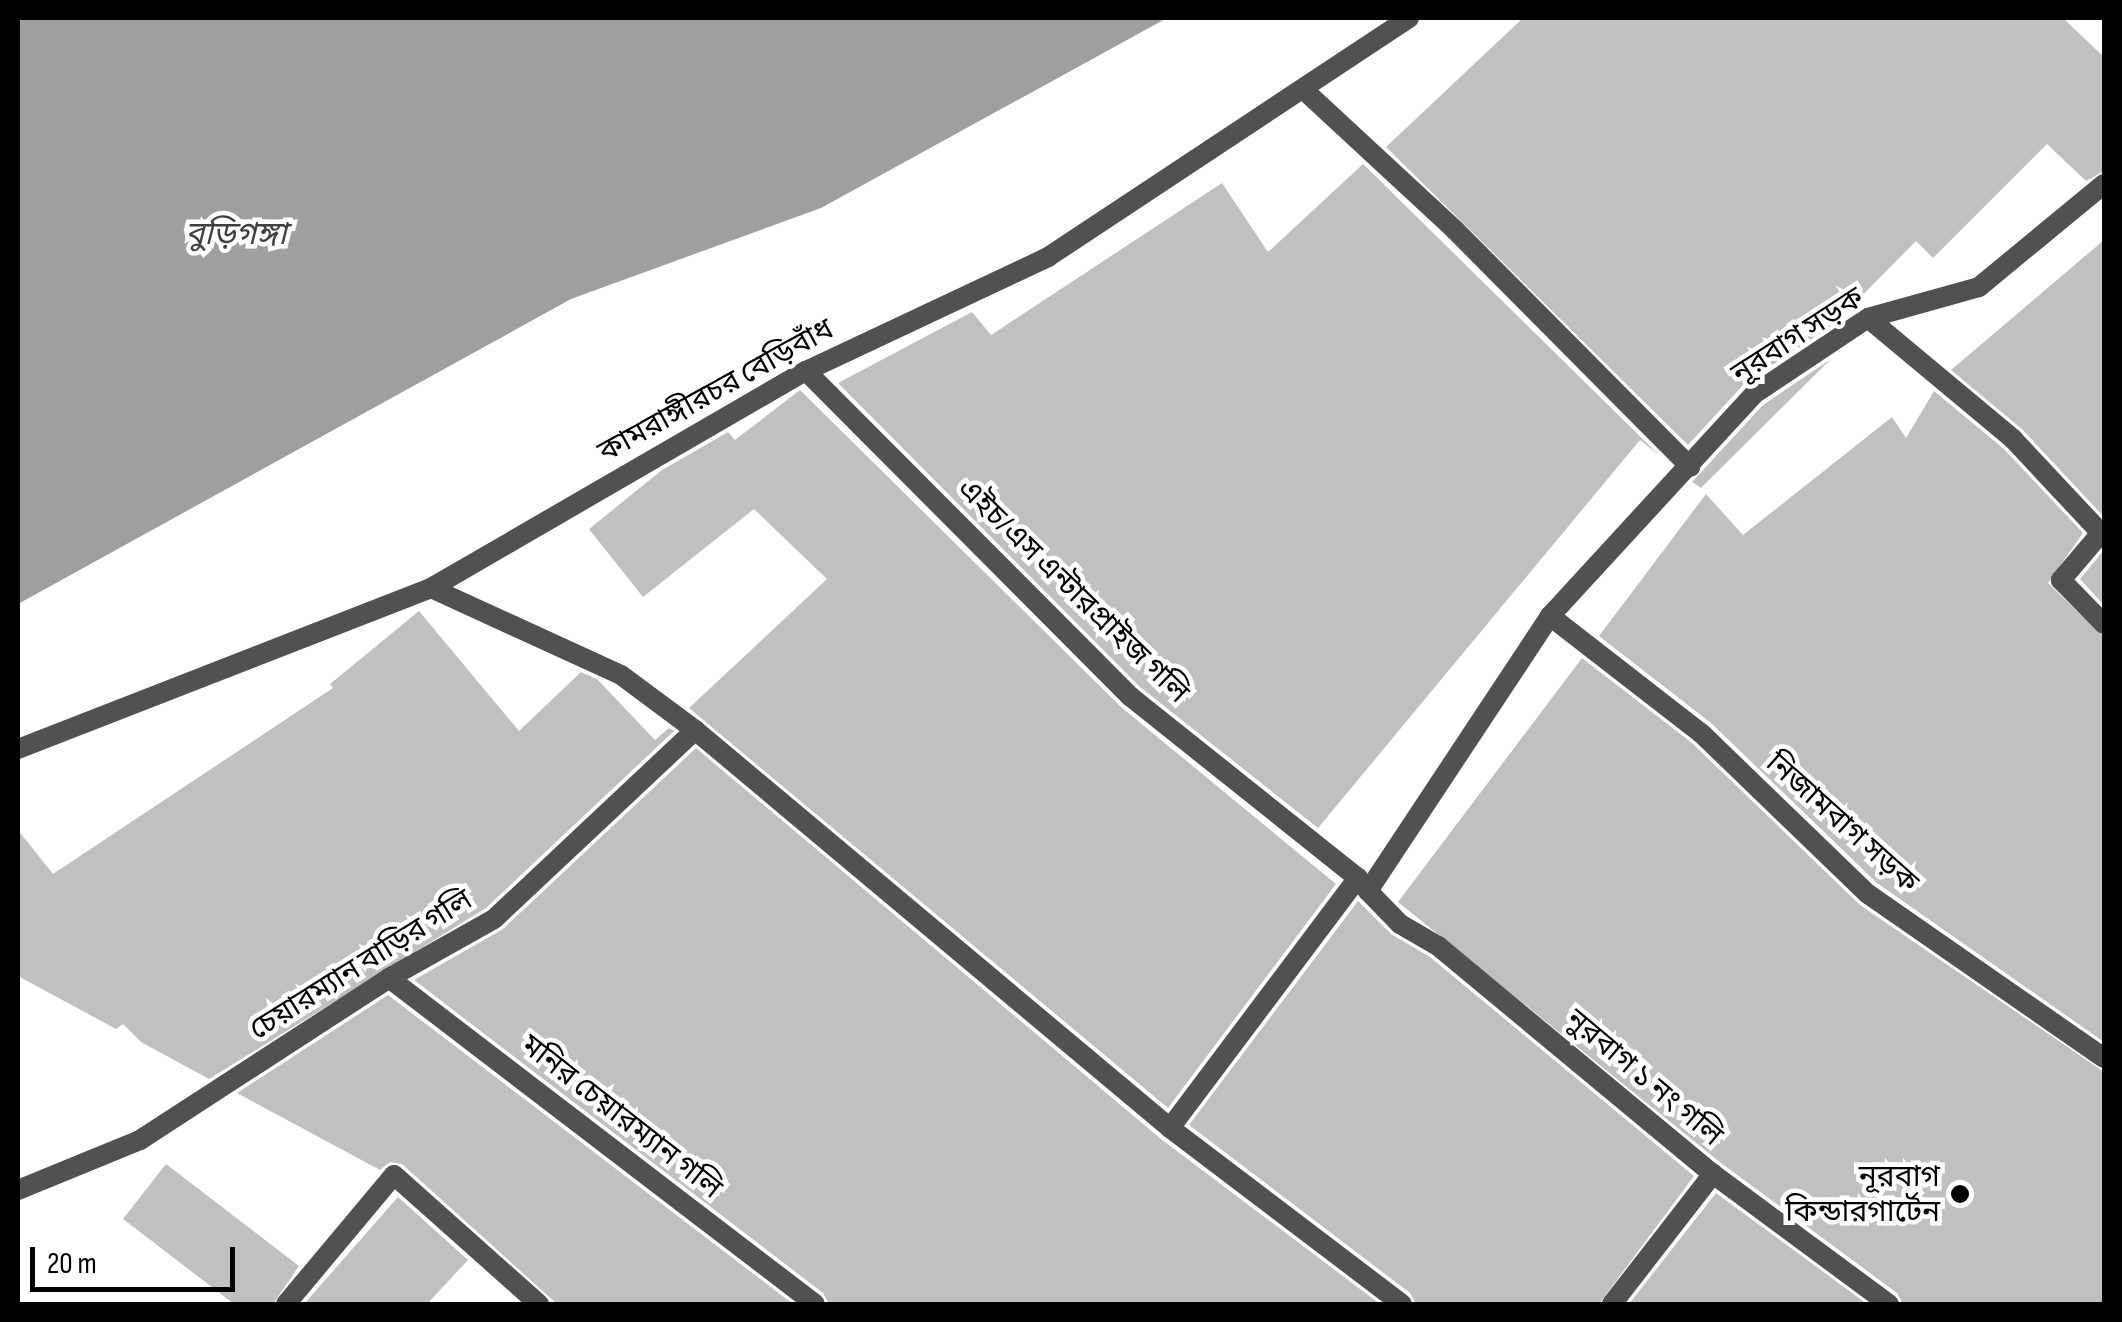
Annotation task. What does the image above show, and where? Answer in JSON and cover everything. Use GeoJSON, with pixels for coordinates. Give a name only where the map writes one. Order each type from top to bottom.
{"type":"FeatureCollection","features":[{"type":"Feature","properties":{"kind":"street","name":"কামরাঙ্গীরচর বেড়িবাঁধ"},"geometry":{"type":"LineString","coordinates":[[18,749],[431,588],[806,371],[1048,257],[1305,92],[1409,18]]}},
{"type":"Feature","properties":{"kind":"street"},"geometry":{"type":"LineString","coordinates":[[1170,1128],[1363,884],[1550,616],[1690,467],[1455,230],[1305,92]]}},
{"type":"Feature","properties":{"kind":"street","name":"নূরবাগ সড়ক"},"geometry":{"type":"LineString","coordinates":[[1690,467],[1754,394],[1868,318],[1979,287],[2104,184]]}},
{"type":"Feature","properties":{"kind":"street"},"geometry":{"type":"LineString","coordinates":[[1868,318],[2013,439],[2101,533],[2061,580],[2104,624]]}},
{"type":"Feature","properties":{"kind":"street","name":"এইচ/এস এন্টারপ্রাইজ গলি"},"geometry":{"type":"LineString","coordinates":[[806,371],[1131,697],[1363,884]]}},
{"type":"Feature","properties":{"kind":"street"},"geometry":{"type":"LineString","coordinates":[[431,588],[621,676],[695,730],[1170,1128],[1402,1304]]}},
{"type":"Feature","properties":{"kind":"street","name":"নিজামবাগ সড়ক"},"geometry":{"type":"LineString","coordinates":[[1550,616],[1701,733],[1868,894],[2104,1058]]}},
{"type":"Feature","properties":{"kind":"street","name":"চেয়ারম্যান বাড়ির গলি"},"geometry":{"type":"LineString","coordinates":[[18,1190],[140,1140],[389,978],[494,920],[695,730]]}},
{"type":"Feature","properties":{"kind":"street","name":"নুরবাগ ১ নং গলি"},"geometry":{"type":"LineString","coordinates":[[1363,884],[1400,924],[1438,946],[1713,1174],[1889,1304]]}},
{"type":"Feature","properties":{"kind":"street","name":"মনির চেয়ারম্যান গলি"},"geometry":{"type":"LineString","coordinates":[[389,978],[815,1304]]}},
{"type":"Feature","properties":{"kind":"street"},"geometry":{"type":"LineString","coordinates":[[286,1304],[394,1174],[539,1304]]}},
{"type":"Feature","properties":{"kind":"street"},"geometry":{"type":"LineString","coordinates":[[1612,1304],[1713,1174]]}},
{"type":"Feature","properties":{"kind":"water","name":"বুড়িগঙ্গা"},"geometry":{"type":"Polygon","coordinates":[[[18,18],[1167,18],[821,208],[571,299],[18,604],[18,18]]]}},
{"type":"Feature","properties":{"kind":"building"},"geometry":{"type":"Polygon","coordinates":[[[1523,18],[2063,18],[2104,57],[2104,171],[2086,181],[2047,144],[1933,258],[1916,241],[1834,324],[1744,384],[1688,445],[1386,147],[1523,18]]]}},
{"type":"Feature","properties":{"kind":"building"},"geometry":{"type":"Polygon","coordinates":[[[1363,164],[1659,455],[1640,440],[1318,828],[1140,687],[838,383],[972,312],[991,335],[1222,183],[1268,252],[1363,164]]]}},
{"type":"Feature","properties":{"kind":"building"},"geometry":{"type":"Polygon","coordinates":[[[2104,240],[2104,517],[2023,430],[1951,370],[2104,240]]]}},
{"type":"Feature","properties":{"kind":"building"},"geometry":{"type":"Polygon","coordinates":[[[1831,359],[1701,488],[1692,482],[1763,405],[1831,359]]]}},
{"type":"Feature","properties":{"kind":"building"},"geometry":{"type":"Polygon","coordinates":[[[800,390],[1121,707],[1336,884],[1168,1108],[689,708],[827,579],[754,509],[643,597],[589,529],[662,470],[728,432],[735,440],[800,390]]]}},
{"type":"Feature","properties":{"kind":"building"},"geometry":{"type":"Polygon","coordinates":[[[1934,391],[2004,449],[2083,533],[2048,583],[2104,637],[2104,1042],[1877,883],[1711,723],[1599,636],[1706,494],[1743,535],[1892,417],[1906,438],[1934,391]]]}},
{"type":"Feature","properties":{"kind":"building"},"geometry":{"type":"Polygon","coordinates":[[[2104,550],[2104,605],[2080,579],[2104,550]]]}},
{"type":"Feature","properties":{"kind":"building"},"geometry":{"type":"Polygon","coordinates":[[[419,611],[519,731],[581,672],[597,679],[655,740],[669,728],[674,731],[486,908],[209,1079],[141,1042],[123,1024],[116,1029],[18,976],[18,830],[53,874],[333,688],[330,684],[419,611]]]}},
{"type":"Feature","properties":{"kind":"building"},"geometry":{"type":"Polygon","coordinates":[[[1582,658],[1692,743],[1860,905],[2104,1072],[2104,1304],[1903,1304],[1897,1293],[1721,1163],[1398,902],[1582,658]]]}},
{"type":"Feature","properties":{"kind":"building"},"geometry":{"type":"Polygon","coordinates":[[[696,748],[1161,1139],[1380,1304],[829,1304],[823,1293],[414,980],[503,929],[696,748]]]}},
{"type":"Feature","properties":{"kind":"building"},"geometry":{"type":"Polygon","coordinates":[[[1358,901],[1391,934],[1430,957],[1694,1176],[1599,1304],[1416,1304],[1410,1293],[1189,1125],[1358,901]]]}},
{"type":"Feature","properties":{"kind":"building"},"geometry":{"type":"Polygon","coordinates":[[[388,995],[793,1304],[557,1304],[402,1164],[390,1162],[380,1170],[237,1093],[388,995]]]}},
{"type":"Feature","properties":{"kind":"building"},"geometry":{"type":"Polygon","coordinates":[[[166,1164],[299,1266],[273,1304],[234,1304],[123,1219],[166,1164]]]}},
{"type":"Feature","properties":{"kind":"building"},"geometry":{"type":"Polygon","coordinates":[[[1716,1193],[1867,1304],[1629,1304],[1716,1193]]]}},
{"type":"Feature","properties":{"kind":"building"},"geometry":{"type":"Polygon","coordinates":[[[398,1197],[468,1260],[427,1304],[304,1304],[398,1197]]]}},
{"type":"Feature","properties":{"kind":"place","name":"নূরবাগ কিন্ডারগার্টেন"},"geometry":{"type":"Point","coordinates":[1960,1194]}}]}
